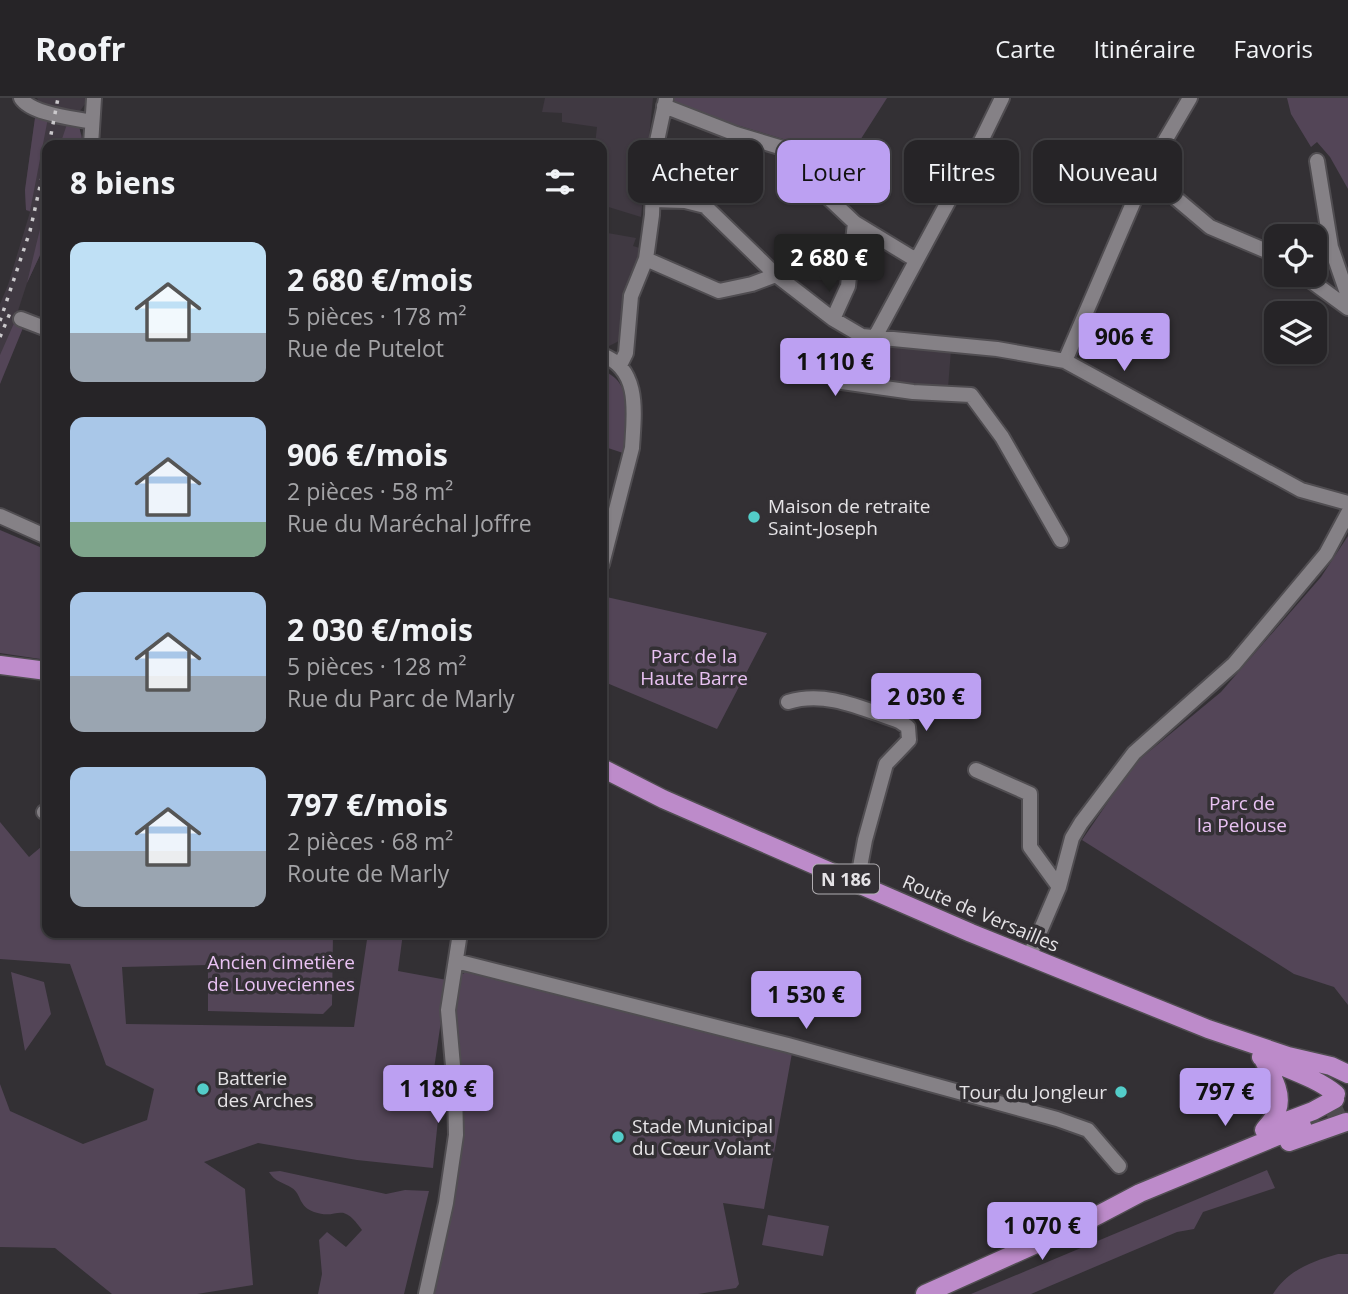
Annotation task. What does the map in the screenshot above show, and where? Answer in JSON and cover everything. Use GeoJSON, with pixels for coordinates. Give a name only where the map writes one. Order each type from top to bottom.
{"type":"FeatureCollection","features":[{"type":"Feature","properties":{"kind":"main road"},"geometry":{"type":"LineString","coordinates":[[0,665],[42,670]]}},
{"type":"Feature","properties":{"kind":"main road","name":"Route de Versailles"},"geometry":{"type":"LineString","coordinates":[[607,771],[663,799],[1030,957],[1208,1029],[1288,1056],[1331,1066],[1348,1077],[1335,1096],[1322,1083],[1262,1058],[1208,1029]]}},
{"type":"Feature","properties":{"kind":"main road","name":"Route de Versailles"},"geometry":{"type":"LineString","coordinates":[[607,782],[663,799]]}},
{"type":"Feature","properties":{"kind":"main road"},"geometry":{"type":"LineString","coordinates":[[1262,1058],[1274,1079],[1279,1097],[1277,1112],[1264,1130]]}},
{"type":"Feature","properties":{"kind":"main road"},"geometry":{"type":"LineString","coordinates":[[1335,1096],[1337,1112],[1347,1122],[1140,1193],[1149,1186],[1264,1130],[1313,1111],[1335,1096]]}},
{"type":"Feature","properties":{"kind":"main road"},"geometry":{"type":"LineString","coordinates":[[925,1294],[1083,1223],[1140,1193],[1302,1126]]}},
{"type":"Feature","properties":{"kind":"street"},"geometry":{"type":"LineString","coordinates":[[21,98],[34,109],[92,122]]}},
{"type":"Feature","properties":{"kind":"street"},"geometry":{"type":"LineString","coordinates":[[90,140],[94,98]]}},
{"type":"Feature","properties":{"kind":"street"},"geometry":{"type":"LineString","coordinates":[[1002,98],[916,260],[842,383],[913,392],[971,395],[1002,437],[1061,540]]}},
{"type":"Feature","properties":{"kind":"street"},"geometry":{"type":"LineString","coordinates":[[1165,140],[1190,98]]}},
{"type":"Feature","properties":{"kind":"street"},"geometry":{"type":"LineString","coordinates":[[657,140],[665,102],[736,134],[796,152],[821,165],[818,188],[855,223],[916,260]]}},
{"type":"Feature","properties":{"kind":"street"},"geometry":{"type":"LineString","coordinates":[[1317,161],[1331,247],[1348,296]]}},
{"type":"Feature","properties":{"kind":"street"},"geometry":{"type":"LineString","coordinates":[[620,365],[626,353],[631,296],[646,259],[653,203]]}},
{"type":"Feature","properties":{"kind":"street"},"geometry":{"type":"LineString","coordinates":[[695,203],[705,205],[775,275],[833,319],[868,337],[997,349],[1065,361],[1301,489],[1348,503]]}},
{"type":"Feature","properties":{"kind":"street"},"geometry":{"type":"LineString","coordinates":[[1065,361],[1133,203]]}},
{"type":"Feature","properties":{"kind":"street"},"geometry":{"type":"LineString","coordinates":[[1181,203],[1210,228],[1264,250]]}},
{"type":"Feature","properties":{"kind":"street"},"geometry":{"type":"LineString","coordinates":[[833,319],[848,286],[855,223]]}},
{"type":"Feature","properties":{"kind":"street"},"geometry":{"type":"LineString","coordinates":[[646,259],[719,291],[752,284],[775,275]]}},
{"type":"Feature","properties":{"kind":"street"},"geometry":{"type":"LineString","coordinates":[[1319,287],[1348,308]]}},
{"type":"Feature","properties":{"kind":"street"},"geometry":{"type":"LineString","coordinates":[[22,318],[42,327]]}},
{"type":"Feature","properties":{"kind":"street"},"geometry":{"type":"LineString","coordinates":[[607,358],[620,365],[628,375],[632,388],[632,448],[607,545]]}},
{"type":"Feature","properties":{"kind":"street"},"geometry":{"type":"LineString","coordinates":[[1030,957],[1059,887],[1072,838],[1081,823],[1134,753],[1234,664],[1326,554],[1348,513]]}},
{"type":"Feature","properties":{"kind":"street"},"geometry":{"type":"LineString","coordinates":[[0,516],[42,535]]}},
{"type":"Feature","properties":{"kind":"street"},"geometry":{"type":"LineString","coordinates":[[788,702],[801,698],[831,698],[899,721],[908,727],[909,740],[886,764],[865,840],[857,883]]}},
{"type":"Feature","properties":{"kind":"street"},"geometry":{"type":"LineString","coordinates":[[976,769],[1030,794],[1030,847],[1059,887]]}},
{"type":"Feature","properties":{"kind":"street"},"geometry":{"type":"LineString","coordinates":[[426,1294],[446,1203],[456,1135],[448,1010],[459,938]]}},
{"type":"Feature","properties":{"kind":"street"},"geometry":{"type":"LineString","coordinates":[[456,961],[788,1045],[1057,1119],[1088,1130],[1119,1166]]}},
{"type":"Feature","properties":{"kind":"shaded area"},"geometry":{"type":"Polygon","coordinates":[[[37,98],[86,98],[80,111],[69,112],[83,140],[42,140],[42,251],[27,283],[15,320],[0,384],[0,304],[30,212],[26,210],[25,190],[35,118],[48,118],[37,98]]]}},
{"type":"Feature","properties":{"kind":"shaded area"},"geometry":{"type":"Polygon","coordinates":[[[545,98],[653,98],[649,140],[628,140],[628,203],[642,203],[641,217],[607,207],[607,140],[596,140],[597,127],[562,122],[562,113],[542,112],[545,98]]]}},
{"type":"Feature","properties":{"kind":"shaded area"},"geometry":{"type":"Polygon","coordinates":[[[607,233],[636,238],[633,246],[643,249],[627,300],[619,341],[607,347],[607,233]]]}},
{"type":"Feature","properties":{"kind":"shaded area"},"geometry":{"type":"Polygon","coordinates":[[[869,342],[951,350],[948,388],[852,382],[850,377],[869,342]]]}},
{"type":"Feature","properties":{"kind":"green space"},"geometry":{"type":"Polygon","coordinates":[[[675,98],[887,98],[860,140],[787,140],[673,106],[675,98]]]}},
{"type":"Feature","properties":{"kind":"green space"},"geometry":{"type":"Polygon","coordinates":[[[1287,98],[1348,98],[1348,189],[1330,157],[1317,142],[1311,147],[1291,114],[1287,98]]]}},
{"type":"Feature","properties":{"kind":"green space"},"geometry":{"type":"Polygon","coordinates":[[[35,118],[48,118],[30,211],[26,210],[25,190],[35,118]]]}},
{"type":"Feature","properties":{"kind":"green space"},"geometry":{"type":"Polygon","coordinates":[[[68,121],[79,125],[82,140],[62,140],[68,121]]]}},
{"type":"Feature","properties":{"kind":"green space"},"geometry":{"type":"Polygon","coordinates":[[[42,221],[42,251],[27,283],[42,221]]]}},
{"type":"Feature","properties":{"kind":"green space"},"geometry":{"type":"Polygon","coordinates":[[[15,321],[25,323],[0,384],[0,355],[15,321]]]}},
{"type":"Feature","properties":{"kind":"green space"},"geometry":{"type":"Polygon","coordinates":[[[607,372],[620,384],[625,398],[623,453],[607,448],[607,372]]]}},
{"type":"Feature","properties":{"kind":"green space"},"geometry":{"type":"Polygon","coordinates":[[[0,530],[42,548],[42,659],[0,653],[0,530]]]}},
{"type":"Feature","properties":{"kind":"green space","name":"Parc de la Pelouse"},"geometry":{"type":"Polygon","coordinates":[[[1348,536],[1348,1005],[1334,987],[1294,974],[1082,840],[1134,764],[1221,692],[1321,577],[1348,536]]]}},
{"type":"Feature","properties":{"kind":"green space","name":"Parc de la Haute Barre"},"geometry":{"type":"Polygon","coordinates":[[[607,597],[767,633],[717,729],[607,683],[607,597]]]}},
{"type":"Feature","properties":{"kind":"green space","name":"Ancien cimetière de Louveciennes"},"geometry":{"type":"Polygon","coordinates":[[[0,822],[29,857],[42,846],[42,938],[333,938],[332,1005],[323,1014],[208,1011],[208,965],[122,967],[126,1024],[354,1027],[367,938],[402,938],[398,971],[447,980],[434,1069],[443,1071],[433,1168],[357,1160],[258,1143],[204,1162],[245,1189],[253,1285],[197,1294],[112,1294],[55,1248],[0,1247],[0,1084],[10,1111],[83,1144],[147,1120],[154,1089],[106,1065],[70,964],[0,959],[0,822]]]}},
{"type":"Feature","properties":{"kind":"green space","name":"Stade Municipal du Cœur Volant"},"geometry":{"type":"Polygon","coordinates":[[[469,971],[792,1053],[764,1209],[723,1203],[739,1284],[736,1288],[698,1294],[434,1294],[450,1211],[454,1015],[460,975],[469,971]]]}},
{"type":"Feature","properties":{"kind":"green space"},"geometry":{"type":"Polygon","coordinates":[[[11,972],[44,982],[51,1014],[25,1051],[11,972]]]}},
{"type":"Feature","properties":{"kind":"green space"},"geometry":{"type":"Polygon","coordinates":[[[1267,1170],[1275,1188],[1203,1212],[1194,1229],[1177,1232],[1031,1294],[971,1294],[1267,1170]]]}},
{"type":"Feature","properties":{"kind":"green space"},"geometry":{"type":"Polygon","coordinates":[[[280,1171],[386,1194],[405,1190],[429,1191],[404,1294],[318,1294],[322,1274],[319,1240],[327,1232],[346,1247],[362,1230],[344,1213],[322,1214],[309,1210],[295,1191],[269,1172],[280,1171]]]}},
{"type":"Feature","properties":{"kind":"green space"},"geometry":{"type":"Polygon","coordinates":[[[768,1215],[829,1226],[823,1256],[762,1245],[768,1215]]]}},
{"type":"Feature","properties":{"kind":"green space"},"geometry":{"type":"Polygon","coordinates":[[[1338,1254],[1348,1254],[1348,1294],[1273,1294],[1285,1279],[1301,1268],[1338,1254]]]}},
{"type":"Feature","properties":{"kind":"tunnel"},"geometry":{"type":"LineString","coordinates":[[1302,1126],[1348,1105]]}},
{"type":"Feature","properties":{"kind":"railway"},"geometry":{"type":"LineString","coordinates":[[50,140],[58,98]]}},
{"type":"Feature","properties":{"kind":"railway"},"geometry":{"type":"LineString","coordinates":[[0,321],[30,231],[42,177]]}},
{"type":"Feature","properties":{"kind":"railway"},"geometry":{"type":"LineString","coordinates":[[0,337],[10,313]]}},
{"type":"Feature","properties":{"kind":"place","name":"Maison de retraite Saint-Joseph"},"geometry":{"type":"Point","coordinates":[754,517]}},
{"type":"Feature","properties":{"kind":"place","name":"Batterie des Arches"},"geometry":{"type":"Point","coordinates":[203,1089]}},
{"type":"Feature","properties":{"kind":"place","name":"Tour du Jongleur"},"geometry":{"type":"Point","coordinates":[1121,1092]}},
{"type":"Feature","properties":{"kind":"place","name":"Stade Municipal du Cœur Volant"},"geometry":{"type":"Point","coordinates":[618,1137]}}]}
